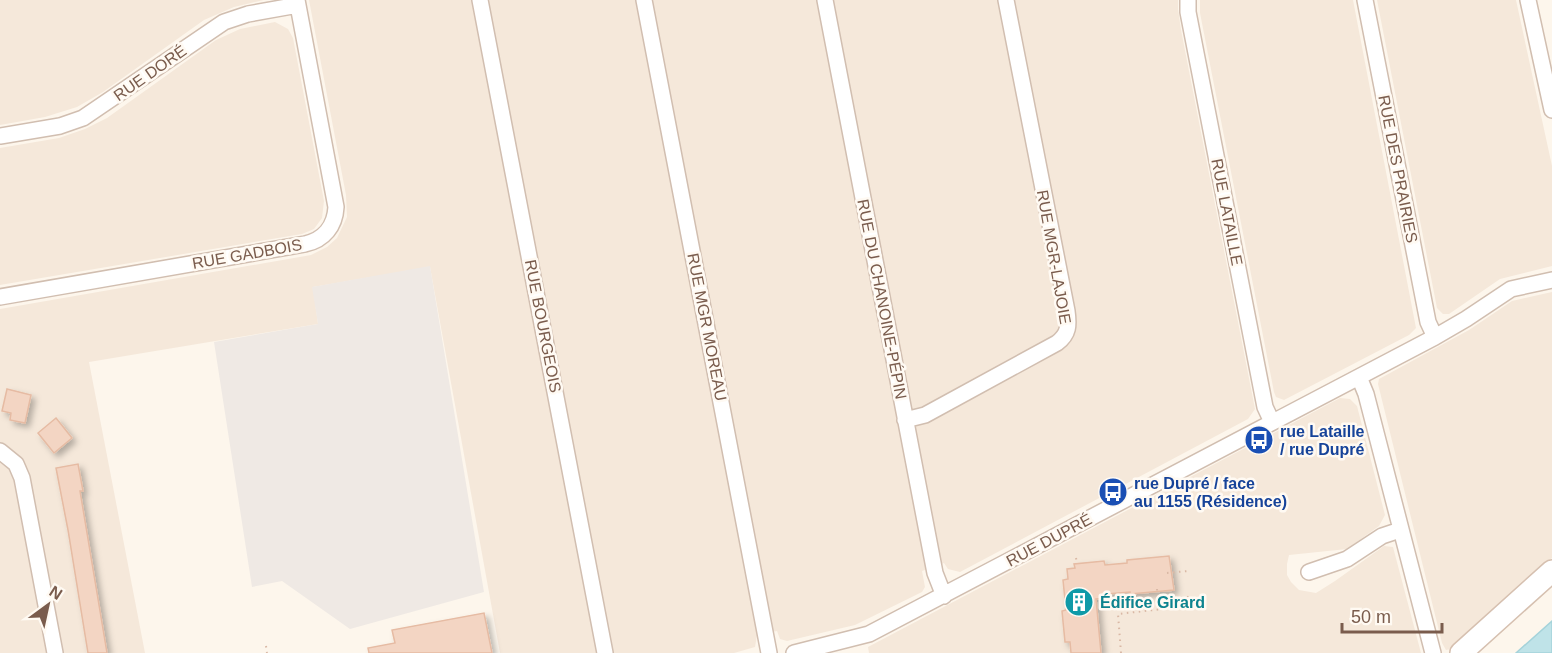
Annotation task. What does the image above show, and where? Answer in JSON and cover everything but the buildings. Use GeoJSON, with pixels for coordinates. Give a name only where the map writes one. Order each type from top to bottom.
{"type":"FeatureCollection","features":[{"type":"Feature","properties":{"kind":"main road"},"geometry":{"type":"LineString","coordinates":[[1461,653],[1552,571]]}},
{"type":"Feature","properties":{"kind":"street","name":"RUE BOURGEOIS"},"geometry":{"type":"LineString","coordinates":[[480,0],[605,653]]}},
{"type":"Feature","properties":{"kind":"street","name":"RUE MGR MOREAU"},"geometry":{"type":"LineString","coordinates":[[644,0],[769,653]]}},
{"type":"Feature","properties":{"kind":"street","name":"RUE DU CHANOINE-PÉPIN"},"geometry":{"type":"LineString","coordinates":[[825,0],[935,573],[944,596]]}},
{"type":"Feature","properties":{"kind":"street","name":"RUE MGR-LAJOIE"},"geometry":{"type":"LineString","coordinates":[[905,420],[925,415],[1057,343],[1068,331],[1067,311],[1006,0]]}},
{"type":"Feature","properties":{"kind":"street","name":"RUE LATAILLE"},"geometry":{"type":"LineString","coordinates":[[1188,0],[1188,12],[1265,407],[1272,422]]}},
{"type":"Feature","properties":{"kind":"street","name":"RUE DES PRAIRIES"},"geometry":{"type":"LineString","coordinates":[[1365,0],[1428,321],[1435,337]]}},
{"type":"Feature","properties":{"kind":"street"},"geometry":{"type":"LineString","coordinates":[[1528,0],[1552,110]]}},
{"type":"Feature","properties":{"kind":"street","name":"RUE DORÉ"},"geometry":{"type":"LineString","coordinates":[[0,136],[60,126],[83,118],[224,22],[298,2]]}},
{"type":"Feature","properties":{"kind":"street","name":"RUE GADBOIS"},"geometry":{"type":"LineString","coordinates":[[0,297],[305,244],[324,235],[333,222],[336,207],[298,2]]}},
{"type":"Feature","properties":{"kind":"street","name":"RUE DUPRÉ"},"geometry":{"type":"LineString","coordinates":[[794,653],[869,634],[1359,378],[1466,320],[1511,289],[1552,280]]}},
{"type":"Feature","properties":{"kind":"street"},"geometry":{"type":"LineString","coordinates":[[1359,378],[1366,394],[1433,653]]}},
{"type":"Feature","properties":{"kind":"street"},"geometry":{"type":"LineString","coordinates":[[0,451],[16,464],[22,478],[55,653]]}},
{"type":"Feature","properties":{"kind":"street"},"geometry":{"type":"LineString","coordinates":[[1309,572],[1347,559],[1382,536],[1400,530]]}},
{"type":"Feature","properties":{"kind":"path"},"geometry":{"type":"LineString","coordinates":[[1076,558],[1077,563]]}},
{"type":"Feature","properties":{"kind":"path"},"geometry":{"type":"LineString","coordinates":[[1167,573],[1188,571]]}},
{"type":"Feature","properties":{"kind":"path"},"geometry":{"type":"LineString","coordinates":[[1157,589],[1159,610]]}},
{"type":"Feature","properties":{"kind":"path"},"geometry":{"type":"LineString","coordinates":[[1121,653],[1118,614],[1181,607],[1190,594]]}},
{"type":"Feature","properties":{"kind":"path"},"geometry":{"type":"LineString","coordinates":[[266,646],[267,653]]}},
{"type":"Feature","properties":{"kind":"shaded area"},"geometry":{"type":"Polygon","coordinates":[[[0,0],[264,0],[234,7],[204,20],[103,92],[77,107],[45,117],[0,125],[0,0]]]}},
{"type":"Feature","properties":{"kind":"shaded area"},"geometry":{"type":"Polygon","coordinates":[[[309,0],[1178,0],[1181,30],[1255,409],[1248,419],[960,572],[948,569],[944,563],[922,571],[925,587],[922,592],[855,625],[787,641],[780,639],[777,631],[757,635],[755,647],[734,653],[500,653],[430,267],[313,287],[318,324],[89,362],[145,653],[0,653],[0,309],[311,255],[327,247],[337,238],[347,217],[346,195],[309,0]]]}},
{"type":"Feature","properties":{"kind":"shaded area"},"geometry":{"type":"Polygon","coordinates":[[[1200,0],[1353,0],[1416,328],[1409,335],[1284,400],[1276,397],[1274,392],[1200,13],[1200,0]]]}},
{"type":"Feature","properties":{"kind":"shaded area"},"geometry":{"type":"Polygon","coordinates":[[[1377,0],[1516,0],[1552,166],[1552,266],[1500,279],[1449,314],[1443,314],[1437,308],[1377,0]]]}},
{"type":"Feature","properties":{"kind":"shaded area"},"geometry":{"type":"Polygon","coordinates":[[[275,22],[288,29],[293,38],[324,201],[322,218],[314,229],[302,234],[0,285],[0,148],[59,138],[85,129],[107,118],[216,40],[240,29],[275,22]]]}},
{"type":"Feature","properties":{"kind":"shaded area"},"geometry":{"type":"Polygon","coordinates":[[[430,266],[484,592],[350,629],[282,581],[252,587],[214,342],[318,324],[312,287],[430,266]]]}},
{"type":"Feature","properties":{"kind":"shaded area"},"geometry":{"type":"Polygon","coordinates":[[[1552,292],[1552,558],[1451,649],[1446,650],[1442,643],[1378,384],[1379,379],[1469,330],[1512,301],[1552,292]]]}},
{"type":"Feature","properties":{"kind":"shaded area"},"geometry":{"type":"Polygon","coordinates":[[[1340,398],[1350,399],[1357,406],[1385,515],[1379,526],[1347,549],[1289,555],[1287,575],[1299,590],[1316,593],[1384,546],[1393,547],[1421,653],[869,653],[868,647],[1340,398]]]}},
{"type":"Feature","properties":{"kind":"water"},"geometry":{"type":"Polygon","coordinates":[[[1552,621],[1552,653],[1516,653],[1552,621]]]}},
{"type":"Feature","properties":{"kind":"place","name":"rue Lataille / rue Dupré"},"geometry":{"type":"Point","coordinates":[1259,440]}},
{"type":"Feature","properties":{"kind":"place","name":"rue Dupré / face au 1155 (Résidence)"},"geometry":{"type":"Point","coordinates":[1113,492]}},
{"type":"Feature","properties":{"kind":"place","name":"Édifice Girard"},"geometry":{"type":"Point","coordinates":[1079,602]}}]}
